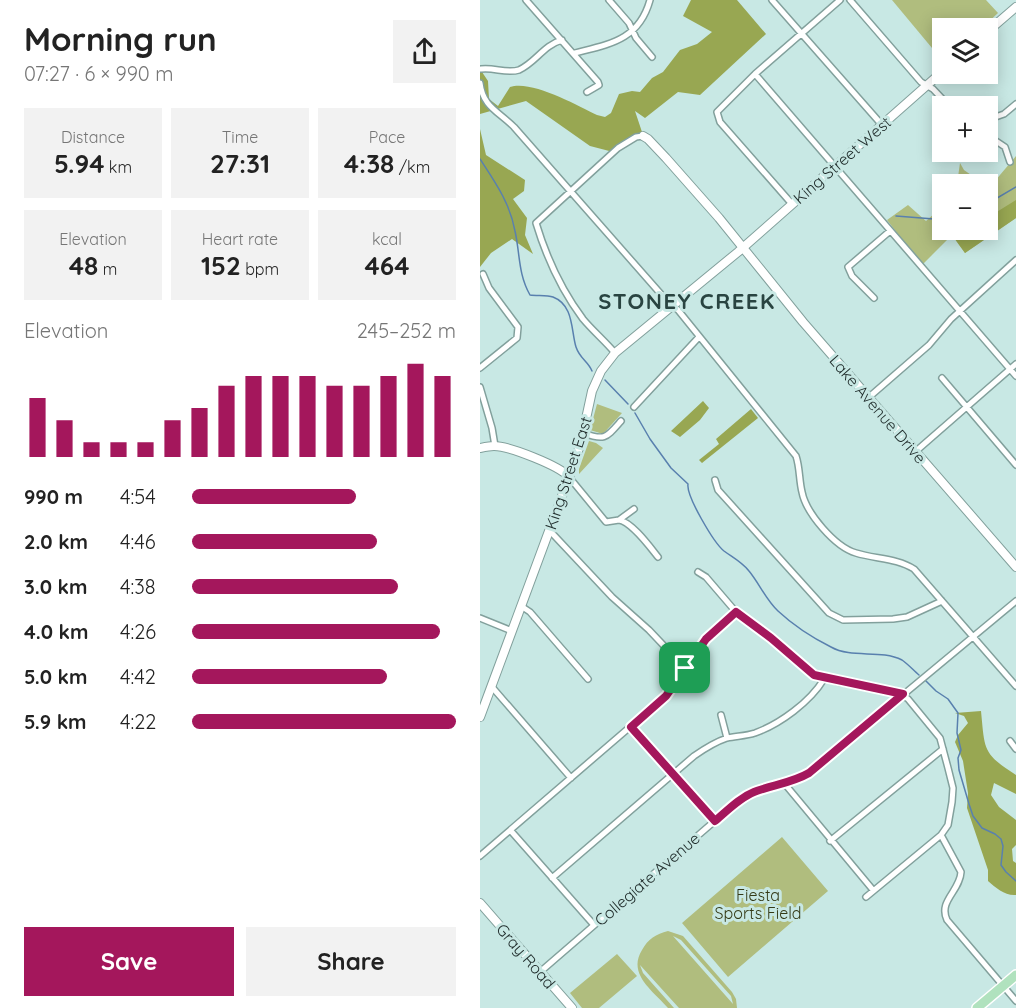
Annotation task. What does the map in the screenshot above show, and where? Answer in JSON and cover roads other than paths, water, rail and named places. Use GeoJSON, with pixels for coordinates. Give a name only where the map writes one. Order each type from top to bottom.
{"type":"FeatureCollection","features":[{"type":"Feature","properties":{"kind":"main road"},"geometry":{"type":"LineString","coordinates":[[998,23],[1016,7]]}},
{"type":"Feature","properties":{"kind":"main road","name":"King Street West"},"geometry":{"type":"LineString","coordinates":[[742,248],[932,81]]}},
{"type":"Feature","properties":{"kind":"main road","name":"Lake Avenue Drive"},"geometry":{"type":"LineString","coordinates":[[644,136],[666,158],[868,398],[1016,567]]}},
{"type":"Feature","properties":{"kind":"main road","name":"King Street East"},"geometry":{"type":"LineString","coordinates":[[480,717],[569,477],[583,433],[592,392],[601,371],[615,353],[742,248]]}},
{"type":"Feature","properties":{"kind":"main road"},"geometry":{"type":"LineString","coordinates":[[480,448],[504,447],[550,464],[564,471],[569,477]]}},
{"type":"Feature","properties":{"kind":"main road","name":"Gray Road"},"geometry":{"type":"LineString","coordinates":[[480,903],[572,1008]]}},
{"type":"Feature","properties":{"kind":"main road"},"geometry":{"type":"LineString","coordinates":[[977,1008],[1016,975]]}},
{"type":"Feature","properties":{"kind":"street"},"geometry":{"type":"LineString","coordinates":[[526,0],[575,53],[599,84],[587,92]]}},
{"type":"Feature","properties":{"kind":"street"},"geometry":{"type":"LineString","coordinates":[[609,0],[652,57]]}},
{"type":"Feature","properties":{"kind":"street"},"geometry":{"type":"LineString","coordinates":[[575,53],[606,46],[626,36],[644,16],[650,0]]}},
{"type":"Feature","properties":{"kind":"street"},"geometry":{"type":"LineString","coordinates":[[772,0],[882,125]]}},
{"type":"Feature","properties":{"kind":"street"},"geometry":{"type":"LineString","coordinates":[[792,204],[717,118],[717,112],[755,74],[840,0]]}},
{"type":"Feature","properties":{"kind":"street"},"geometry":{"type":"LineString","coordinates":[[850,0],[926,86],[940,96]]}},
{"type":"Feature","properties":{"kind":"street"},"geometry":{"type":"LineString","coordinates":[[480,70],[519,69],[548,47],[562,40]]}},
{"type":"Feature","properties":{"kind":"street"},"geometry":{"type":"LineString","coordinates":[[755,74],[1016,376]]}},
{"type":"Feature","properties":{"kind":"street"},"geometry":{"type":"LineString","coordinates":[[480,83],[481,93],[489,105],[514,127],[667,301],[673,305],[796,456],[805,503],[837,543],[843,549],[857,554],[906,564],[914,569],[1016,686]]}},
{"type":"Feature","properties":{"kind":"street"},"geometry":{"type":"LineString","coordinates":[[998,116],[1016,104]]}},
{"type":"Feature","properties":{"kind":"street"},"geometry":{"type":"LineString","coordinates":[[615,353],[584,320],[574,305],[553,266],[536,223],[618,148],[636,137],[644,136]]}},
{"type":"Feature","properties":{"kind":"street"},"geometry":{"type":"LineString","coordinates":[[998,142],[1005,147],[1010,162]]}},
{"type":"Feature","properties":{"kind":"street"},"geometry":{"type":"LineString","coordinates":[[874,298],[852,276],[848,267],[890,231]]}},
{"type":"Feature","properties":{"kind":"street"},"geometry":{"type":"LineString","coordinates":[[868,398],[929,345],[959,311],[1016,260]]}},
{"type":"Feature","properties":{"kind":"street"},"geometry":{"type":"LineString","coordinates":[[480,368],[517,338],[519,333],[519,327],[489,288],[483,274]]}},
{"type":"Feature","properties":{"kind":"street"},"geometry":{"type":"LineString","coordinates":[[634,407],[699,337]]}},
{"type":"Feature","properties":{"kind":"street"},"geometry":{"type":"LineString","coordinates":[[915,452],[1016,364]]}},
{"type":"Feature","properties":{"kind":"street"},"geometry":{"type":"LineString","coordinates":[[942,378],[1016,465]]}},
{"type":"Feature","properties":{"kind":"street"},"geometry":{"type":"LineString","coordinates":[[480,387],[495,446]]}},
{"type":"Feature","properties":{"kind":"street"},"geometry":{"type":"LineString","coordinates":[[583,433],[603,438],[621,421]]}},
{"type":"Feature","properties":{"kind":"street"},"geometry":{"type":"LineString","coordinates":[[569,477],[606,522],[624,520],[642,536],[658,557]]}},
{"type":"Feature","properties":{"kind":"street"},"geometry":{"type":"LineString","coordinates":[[715,480],[718,490],[819,603],[836,617],[855,621],[907,617],[942,601]]}},
{"type":"Feature","properties":{"kind":"street"},"geometry":{"type":"LineString","coordinates":[[619,520],[634,509]]}},
{"type":"Feature","properties":{"kind":"street"},"geometry":{"type":"LineString","coordinates":[[550,531],[612,597],[650,630],[685,668]]}},
{"type":"Feature","properties":{"kind":"street"},"geometry":{"type":"LineString","coordinates":[[698,572],[706,577],[736,612],[814,675],[824,679],[903,694],[940,738],[953,788],[948,825],[941,835],[866,897]]}},
{"type":"Feature","properties":{"kind":"street","name":"Collegiate Avenue"},"geometry":{"type":"LineString","coordinates":[[540,972],[746,796],[809,773],[1016,601]]}},
{"type":"Feature","properties":{"kind":"street"},"geometry":{"type":"LineString","coordinates":[[521,606],[530,612],[588,679]]}},
{"type":"Feature","properties":{"kind":"street"},"geometry":{"type":"LineString","coordinates":[[480,856],[666,696],[713,631],[736,612]]}},
{"type":"Feature","properties":{"kind":"street"},"geometry":{"type":"LineString","coordinates":[[480,618],[512,631]]}},
{"type":"Feature","properties":{"kind":"street"},"geometry":{"type":"LineString","coordinates":[[552,878],[706,748],[727,738],[770,727],[819,688],[824,679]]}},
{"type":"Feature","properties":{"kind":"street"},"geometry":{"type":"LineString","coordinates":[[492,687],[571,778]]}},
{"type":"Feature","properties":{"kind":"street"},"geometry":{"type":"LineString","coordinates":[[721,715],[727,738]]}},
{"type":"Feature","properties":{"kind":"street"},"geometry":{"type":"LineString","coordinates":[[631,727],[715,821]]}},
{"type":"Feature","properties":{"kind":"street"},"geometry":{"type":"LineString","coordinates":[[1010,741],[1016,749]]}},
{"type":"Feature","properties":{"kind":"street"},"geometry":{"type":"LineString","coordinates":[[830,841],[943,749]]}},
{"type":"Feature","properties":{"kind":"street"},"geometry":{"type":"LineString","coordinates":[[784,783],[873,890]]}},
{"type":"Feature","properties":{"kind":"street"},"geometry":{"type":"LineString","coordinates":[[511,831],[594,925]]}},
{"type":"Feature","properties":{"kind":"street"},"geometry":{"type":"LineString","coordinates":[[941,835],[962,872],[957,886],[945,904],[947,920],[1016,1001]]}},
{"type":"Feature","properties":{"kind":"waterway","name":"STONEY CREEK"},"geometry":{"type":"LineString","coordinates":[[480,159],[510,211],[521,271],[530,295],[553,297],[565,306],[578,351],[592,371]]}},
{"type":"Feature","properties":{"kind":"waterway"},"geometry":{"type":"LineString","coordinates":[[998,198],[1016,187]]}},
{"type":"Feature","properties":{"kind":"waterway"},"geometry":{"type":"LineString","coordinates":[[896,216],[932,219]]}},
{"type":"Feature","properties":{"kind":"waterway","name":"STONEY CREEK"},"geometry":{"type":"LineString","coordinates":[[605,380],[628,404]]}},
{"type":"Feature","properties":{"kind":"waterway","name":"STONEY CREEK"},"geometry":{"type":"LineString","coordinates":[[635,413],[671,468],[688,484],[691,498],[714,539],[724,551],[746,568],[778,611],[803,631],[839,651],[893,657],[902,660],[919,675]]}},
{"type":"Feature","properties":{"kind":"waterway","name":"STONEY CREEK"},"geometry":{"type":"LineString","coordinates":[[925,680],[948,699],[958,713],[957,733],[961,750],[958,758],[959,770],[973,816],[982,828],[1001,839],[1003,846],[1001,865],[1016,881]]}},
{"type":"Feature","properties":{"kind":"district","name":"STONEY CREEK"},"geometry":{"type":"Point","coordinates":[687,301]}},
{"type":"Feature","properties":{"kind":"park label","name":"Fiesta Sports Field"},"geometry":{"type":"Point","coordinates":[758,904]}}]}
